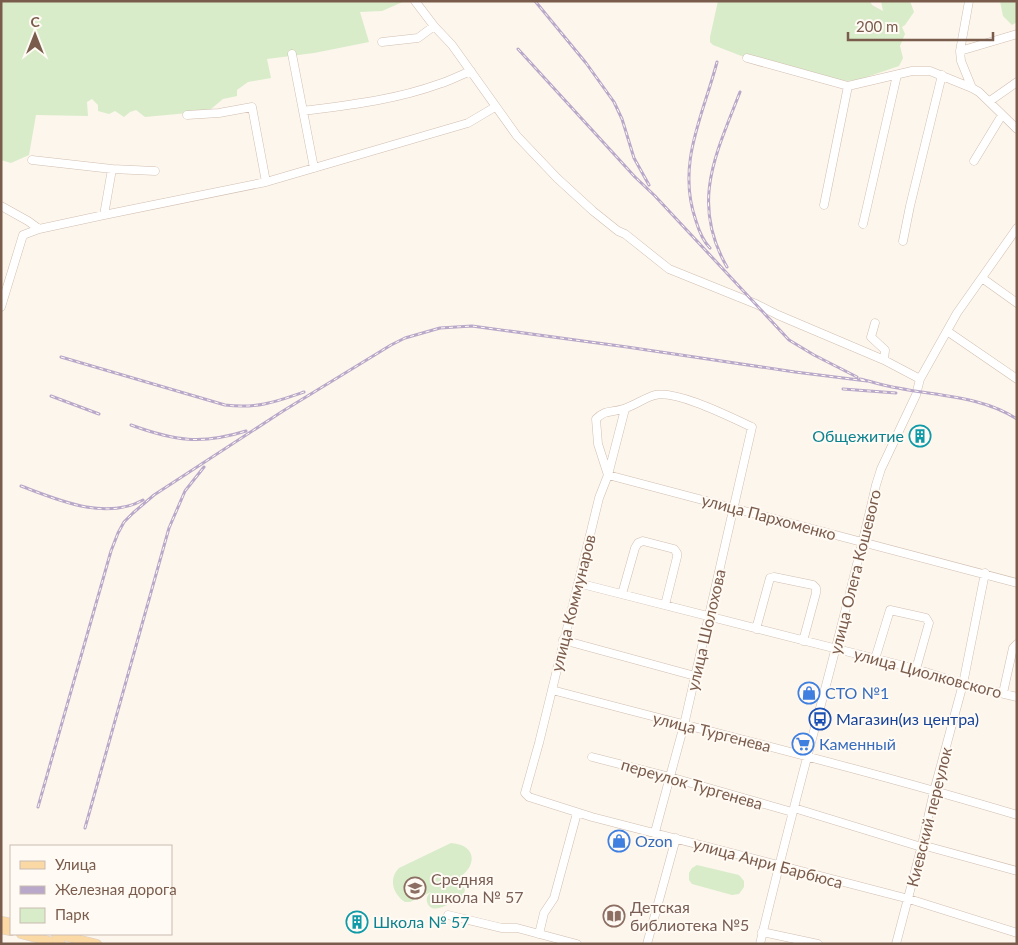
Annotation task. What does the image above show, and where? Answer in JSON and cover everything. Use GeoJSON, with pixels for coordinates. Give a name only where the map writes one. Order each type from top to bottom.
{"type":"FeatureCollection","features":[{"type":"Feature","properties":{"kind":"main road"},"geometry":{"type":"LineString","coordinates":[[25,935],[61,944]]}},
{"type":"Feature","properties":{"kind":"main road"},"geometry":{"type":"LineString","coordinates":[[60,935],[97,944]]}},
{"type":"Feature","properties":{"kind":"street"},"geometry":{"type":"LineString","coordinates":[[415,1],[434,26],[452,44],[516,136],[586,205],[618,231],[625,234],[669,269],[756,304],[884,360],[920,379]]}},
{"type":"Feature","properties":{"kind":"street"},"geometry":{"type":"LineString","coordinates":[[969,1],[960,61],[972,88]]}},
{"type":"Feature","properties":{"kind":"street"},"geometry":{"type":"LineString","coordinates":[[382,42],[418,38],[434,26]]}},
{"type":"Feature","properties":{"kind":"street"},"geometry":{"type":"LineString","coordinates":[[960,51],[1017,34]]}},
{"type":"Feature","properties":{"kind":"street"},"geometry":{"type":"LineString","coordinates":[[292,54],[314,168]]}},
{"type":"Feature","properties":{"kind":"street"},"geometry":{"type":"LineString","coordinates":[[746,58],[848,86],[912,71],[930,71],[942,74],[972,88],[990,101],[1017,129]]}},
{"type":"Feature","properties":{"kind":"street"},"geometry":{"type":"LineString","coordinates":[[303,111],[357,104],[406,94],[440,84],[471,71]]}},
{"type":"Feature","properties":{"kind":"street"},"geometry":{"type":"LineString","coordinates":[[862,224],[897,74]]}},
{"type":"Feature","properties":{"kind":"street"},"geometry":{"type":"LineString","coordinates":[[903,242],[942,74]]}},
{"type":"Feature","properties":{"kind":"street"},"geometry":{"type":"LineString","coordinates":[[990,101],[1017,82]]}},
{"type":"Feature","properties":{"kind":"street"},"geometry":{"type":"LineString","coordinates":[[824,205],[848,86]]}},
{"type":"Feature","properties":{"kind":"street"},"geometry":{"type":"LineString","coordinates":[[187,115],[219,113],[252,107],[266,182]]}},
{"type":"Feature","properties":{"kind":"street"},"geometry":{"type":"LineString","coordinates":[[1,308],[23,235],[104,215],[266,182],[468,123],[495,107]]}},
{"type":"Feature","properties":{"kind":"street"},"geometry":{"type":"LineString","coordinates":[[974,161],[1002,115]]}},
{"type":"Feature","properties":{"kind":"street"},"geometry":{"type":"LineString","coordinates":[[32,160],[112,169],[155,171]]}},
{"type":"Feature","properties":{"kind":"street"},"geometry":{"type":"LineString","coordinates":[[104,215],[112,169]]}},
{"type":"Feature","properties":{"kind":"street"},"geometry":{"type":"LineString","coordinates":[[1,206],[28,221],[39,230]]}},
{"type":"Feature","properties":{"kind":"street","name":"улица Олега Кошевого"},"geometry":{"type":"LineString","coordinates":[[760,944],[881,469],[916,395],[920,379],[947,331],[968,295],[1017,228]]}},
{"type":"Feature","properties":{"kind":"street"},"geometry":{"type":"LineString","coordinates":[[982,278],[1017,303]]}},
{"type":"Feature","properties":{"kind":"street"},"geometry":{"type":"LineString","coordinates":[[875,323],[872,337],[885,350],[884,360]]}},
{"type":"Feature","properties":{"kind":"street"},"geometry":{"type":"LineString","coordinates":[[947,331],[1017,379]]}},
{"type":"Feature","properties":{"kind":"street","name":"улица Шолохова"},"geometry":{"type":"LineString","coordinates":[[625,409],[654,395],[668,394],[714,410],[752,427],[684,725],[655,832]]}},
{"type":"Feature","properties":{"kind":"street"},"geometry":{"type":"LineString","coordinates":[[608,475],[598,444],[596,419],[602,413],[625,409]]}},
{"type":"Feature","properties":{"kind":"street","name":"улица Коммунаров"},"geometry":{"type":"LineString","coordinates":[[526,788],[599,498],[608,475],[625,409]]}},
{"type":"Feature","properties":{"kind":"street","name":"улица Пархоменко"},"geometry":{"type":"LineString","coordinates":[[608,475],[1017,583]]}},
{"type":"Feature","properties":{"kind":"street"},"geometry":{"type":"LineString","coordinates":[[622,594],[638,543],[643,542],[674,549],[677,557],[665,605]]}},
{"type":"Feature","properties":{"kind":"street","name":"Киевский переулок"},"geometry":{"type":"LineString","coordinates":[[896,944],[963,684],[985,573]]}},
{"type":"Feature","properties":{"kind":"street"},"geometry":{"type":"LineString","coordinates":[[756,629],[770,578],[774,577],[813,585],[816,588],[816,593],[803,641]]}},
{"type":"Feature","properties":{"kind":"street","name":"улица Циолковского"},"geometry":{"type":"LineString","coordinates":[[578,583],[916,669],[963,684],[1017,697]]}},
{"type":"Feature","properties":{"kind":"street"},"geometry":{"type":"LineString","coordinates":[[875,659],[890,610],[926,618],[929,623],[916,669]]}},
{"type":"Feature","properties":{"kind":"street"},"geometry":{"type":"LineString","coordinates":[[563,640],[695,676]]}},
{"type":"Feature","properties":{"kind":"street"},"geometry":{"type":"LineString","coordinates":[[1003,693],[1013,648],[1017,644]]}},
{"type":"Feature","properties":{"kind":"street","name":"улица Тургенева"},"geometry":{"type":"LineString","coordinates":[[552,690],[807,756],[1017,816]]}},
{"type":"Feature","properties":{"kind":"street","name":"переулок Тургенева"},"geometry":{"type":"LineString","coordinates":[[592,756],[918,846],[922,845],[1017,871]]}},
{"type":"Feature","properties":{"kind":"street","name":"улица Анри Барбюса"},"geometry":{"type":"LineString","coordinates":[[526,788],[525,793],[528,797],[577,812],[779,867],[909,899],[1017,933]]}},
{"type":"Feature","properties":{"kind":"street"},"geometry":{"type":"LineString","coordinates":[[539,934],[544,913],[554,898],[577,812]]}},
{"type":"Feature","properties":{"kind":"street"},"geometry":{"type":"LineString","coordinates":[[647,944],[676,838]]}},
{"type":"Feature","properties":{"kind":"street"},"geometry":{"type":"LineString","coordinates":[[448,916],[502,928],[517,928],[577,944]]}},
{"type":"Feature","properties":{"kind":"street"},"geometry":{"type":"LineString","coordinates":[[762,932],[818,944]]}},
{"type":"Feature","properties":{"kind":"green space"},"geometry":{"type":"Polygon","coordinates":[[[1,1],[405,1],[382,11],[360,12],[369,42],[314,53],[267,59],[271,78],[248,82],[237,90],[237,96],[223,99],[211,109],[199,112],[145,117],[136,110],[124,117],[115,111],[109,114],[98,111],[98,105],[92,99],[87,102],[88,116],[36,115],[29,155],[11,163],[1,160],[1,1]]]}},
{"type":"Feature","properties":{"kind":"green space"},"geometry":{"type":"Polygon","coordinates":[[[718,1],[870,1],[872,5],[883,11],[881,1],[910,1],[914,12],[902,27],[905,34],[900,46],[903,58],[899,66],[858,80],[847,81],[787,71],[713,45],[710,42],[710,37],[718,1]]]}},
{"type":"Feature","properties":{"kind":"green space"},"geometry":{"type":"Polygon","coordinates":[[[1000,1],[1017,1],[1017,22],[1012,25],[1003,16],[1000,1]]]}},
{"type":"Feature","properties":{"kind":"green space"},"geometry":{"type":"Polygon","coordinates":[[[451,843],[467,848],[472,858],[468,870],[455,880],[461,882],[465,890],[463,896],[438,908],[430,906],[427,902],[431,892],[410,902],[405,902],[401,899],[393,886],[394,877],[399,868],[451,843]]]}},
{"type":"Feature","properties":{"kind":"green space"},"geometry":{"type":"Polygon","coordinates":[[[697,865],[739,875],[744,881],[744,887],[739,894],[732,895],[692,884],[689,880],[689,873],[697,865]]]}},
{"type":"Feature","properties":{"kind":"railway"},"geometry":{"type":"LineString","coordinates":[[535,1],[586,63],[614,102],[622,119],[634,158],[649,185]]}},
{"type":"Feature","properties":{"kind":"railway"},"geometry":{"type":"LineString","coordinates":[[518,49],[635,177],[789,340],[857,377]]}},
{"type":"Feature","properties":{"kind":"railway"},"geometry":{"type":"LineString","coordinates":[[710,248],[705,242],[696,221],[689,180],[694,140],[717,62]]}},
{"type":"Feature","properties":{"kind":"railway"},"geometry":{"type":"LineString","coordinates":[[727,267],[716,244],[710,221],[709,200],[716,158],[740,92]]}},
{"type":"Feature","properties":{"kind":"railway"},"geometry":{"type":"LineString","coordinates":[[38,807],[111,551],[124,522],[154,495],[283,411],[391,345],[405,338],[440,328],[472,326],[867,381]]}},
{"type":"Feature","properties":{"kind":"railway"},"geometry":{"type":"LineString","coordinates":[[61,357],[225,405],[256,405],[274,402],[304,392]]}},
{"type":"Feature","properties":{"kind":"railway"},"geometry":{"type":"LineString","coordinates":[[860,379],[893,387],[974,401],[1003,411],[1017,419]]}},
{"type":"Feature","properties":{"kind":"railway"},"geometry":{"type":"LineString","coordinates":[[843,389],[896,393]]}},
{"type":"Feature","properties":{"kind":"railway"},"geometry":{"type":"LineString","coordinates":[[51,396],[99,414]]}},
{"type":"Feature","properties":{"kind":"railway"},"geometry":{"type":"LineString","coordinates":[[131,425],[161,435],[188,439],[215,438],[246,431]]}},
{"type":"Feature","properties":{"kind":"railway"},"geometry":{"type":"LineString","coordinates":[[85,828],[169,528],[185,491],[204,467]]}},
{"type":"Feature","properties":{"kind":"railway"},"geometry":{"type":"LineString","coordinates":[[21,486],[66,502],[97,508],[113,509],[143,500]]}},
{"type":"Feature","properties":{"kind":"place","name":"Общежитие"},"geometry":{"type":"Point","coordinates":[920,436]}},
{"type":"Feature","properties":{"kind":"place","name":"СТО №1"},"geometry":{"type":"Point","coordinates":[809,693]}},
{"type":"Feature","properties":{"kind":"place","name":"Магазин(из центра)"},"geometry":{"type":"Point","coordinates":[820,719]}},
{"type":"Feature","properties":{"kind":"place","name":"Каменный"},"geometry":{"type":"Point","coordinates":[803,744]}},
{"type":"Feature","properties":{"kind":"place","name":"Ozon"},"geometry":{"type":"Point","coordinates":[619,841]}},
{"type":"Feature","properties":{"kind":"place","name":"Средняя школа № 57"},"geometry":{"type":"Point","coordinates":[415,888]}},
{"type":"Feature","properties":{"kind":"place","name":"Детская библиотека №5"},"geometry":{"type":"Point","coordinates":[614,916]}},
{"type":"Feature","properties":{"kind":"place","name":"Школа № 57"},"geometry":{"type":"Point","coordinates":[357,922]}}]}
